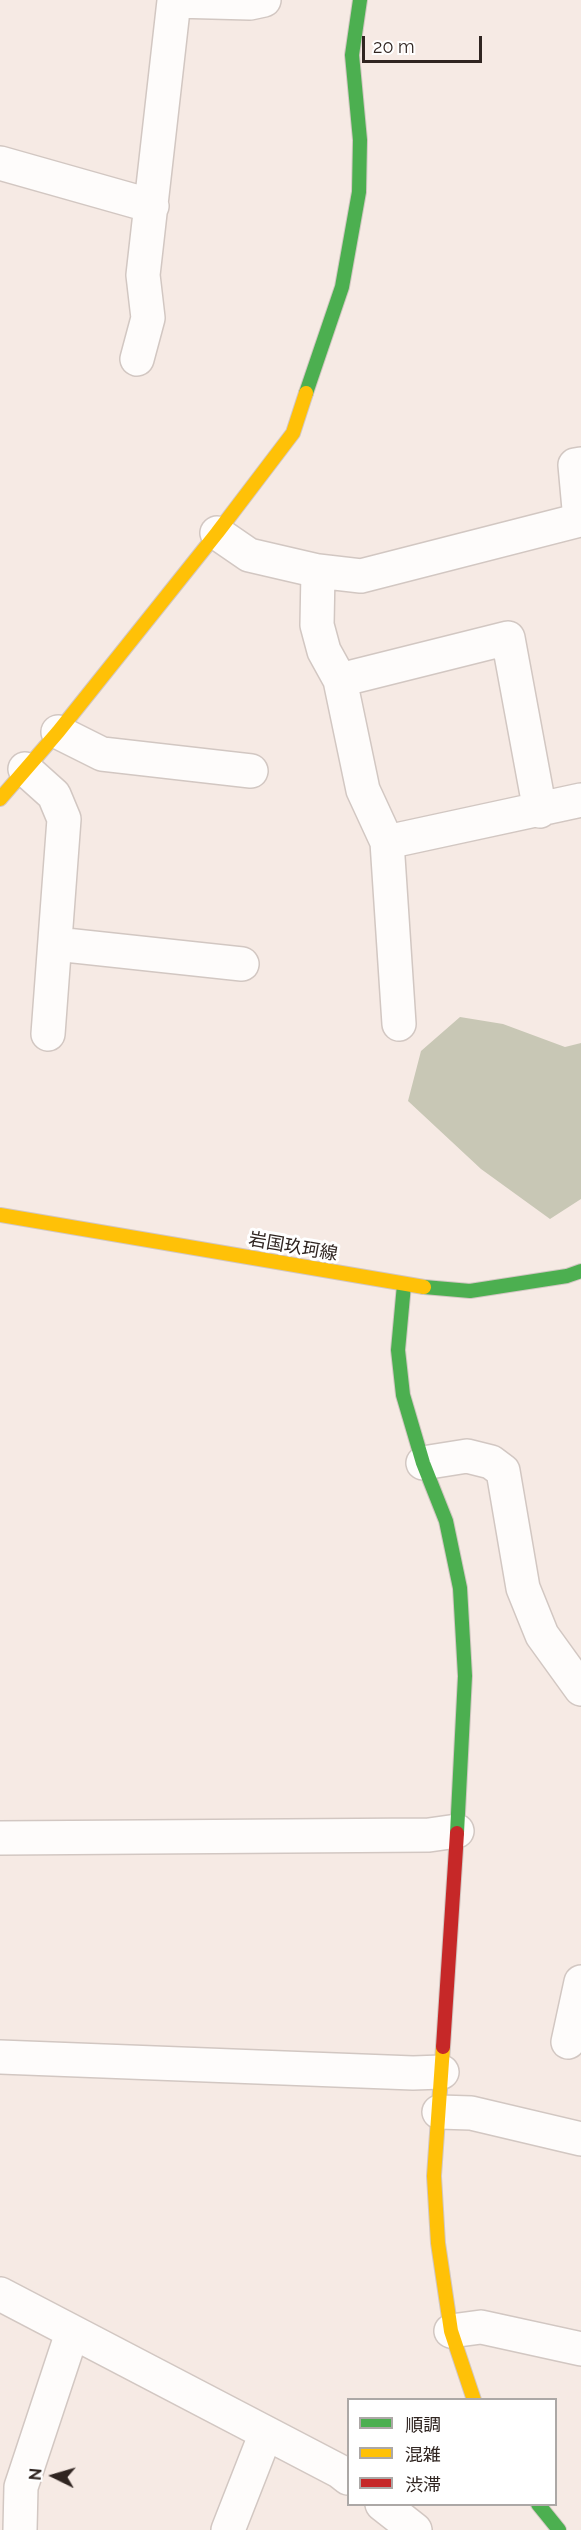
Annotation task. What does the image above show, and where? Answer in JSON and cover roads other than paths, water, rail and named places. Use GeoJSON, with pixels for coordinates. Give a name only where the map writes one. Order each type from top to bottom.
{"type":"FeatureCollection","features":[{"type":"Feature","properties":{"kind":"street"},"geometry":{"type":"LineString","coordinates":[[137,359],[148,318],[143,274],[174,1],[250,3],[264,0]]}},
{"type":"Feature","properties":{"kind":"street"},"geometry":{"type":"LineString","coordinates":[[0,800],[58,732],[218,533],[293,433],[342,287],[359,192],[360,140],[352,55],[360,0]]}},
{"type":"Feature","properties":{"kind":"street"},"geometry":{"type":"LineString","coordinates":[[0,163],[152,206]]}},
{"type":"Feature","properties":{"kind":"street"},"geometry":{"type":"LineString","coordinates":[[218,533],[249,555],[318,571],[361,576],[581,522],[574,465],[581,464]]}},
{"type":"Feature","properties":{"kind":"street"},"geometry":{"type":"LineString","coordinates":[[318,571],[317,625],[324,651],[340,680],[363,790],[387,842],[399,1024]]}},
{"type":"Feature","properties":{"kind":"street"},"geometry":{"type":"LineString","coordinates":[[340,680],[508,638],[540,811]]}},
{"type":"Feature","properties":{"kind":"street"},"geometry":{"type":"LineString","coordinates":[[58,732],[102,754],[251,771]]}},
{"type":"Feature","properties":{"kind":"street"},"geometry":{"type":"LineString","coordinates":[[25,769],[54,795],[64,819],[48,1034]]}},
{"type":"Feature","properties":{"kind":"street"},"geometry":{"type":"LineString","coordinates":[[387,842],[540,811],[581,800]]}},
{"type":"Feature","properties":{"kind":"street"},"geometry":{"type":"LineString","coordinates":[[56,944],[242,964]]}},
{"type":"Feature","properties":{"kind":"street","name":"岩国玖珂線"},"geometry":{"type":"LineString","coordinates":[[0,1215],[404,1285],[470,1291],[567,1276],[581,1271]]}},
{"type":"Feature","properties":{"kind":"street"},"geometry":{"type":"LineString","coordinates":[[404,1285],[398,1350],[404,1395],[423,1463],[446,1521],[460,1588],[465,1676],[434,2176],[438,2243],[451,2331],[473,2398]]}},
{"type":"Feature","properties":{"kind":"street"},"geometry":{"type":"LineString","coordinates":[[423,1463],[467,1456],[491,1462],[502,1471],[523,1588],[542,1635],[581,1689]]}},
{"type":"Feature","properties":{"kind":"street"},"geometry":{"type":"LineString","coordinates":[[0,1838],[429,1835],[457,1831]]}},
{"type":"Feature","properties":{"kind":"street"},"geometry":{"type":"LineString","coordinates":[[568,2042],[581,1982]]}},
{"type":"Feature","properties":{"kind":"street"},"geometry":{"type":"LineString","coordinates":[[0,2057],[412,2073],[442,2072]]}},
{"type":"Feature","properties":{"kind":"street"},"geometry":{"type":"LineString","coordinates":[[439,2112],[471,2113],[581,2139]]}},
{"type":"Feature","properties":{"kind":"street"},"geometry":{"type":"LineString","coordinates":[[0,2294],[339,2470],[347,2477]]}},
{"type":"Feature","properties":{"kind":"street"},"geometry":{"type":"LineString","coordinates":[[451,2331],[482,2327],[581,2349]]}},
{"type":"Feature","properties":{"kind":"street"},"geometry":{"type":"LineString","coordinates":[[20,2530],[21,2487],[72,2333]]}},
{"type":"Feature","properties":{"kind":"street"},"geometry":{"type":"LineString","coordinates":[[228,2530],[266,2433]]}},
{"type":"Feature","properties":{"kind":"street"},"geometry":{"type":"LineString","coordinates":[[383,2506],[415,2530]]}},
{"type":"Feature","properties":{"kind":"street"},"geometry":{"type":"LineString","coordinates":[[539,2506],[559,2530]]}}]}
